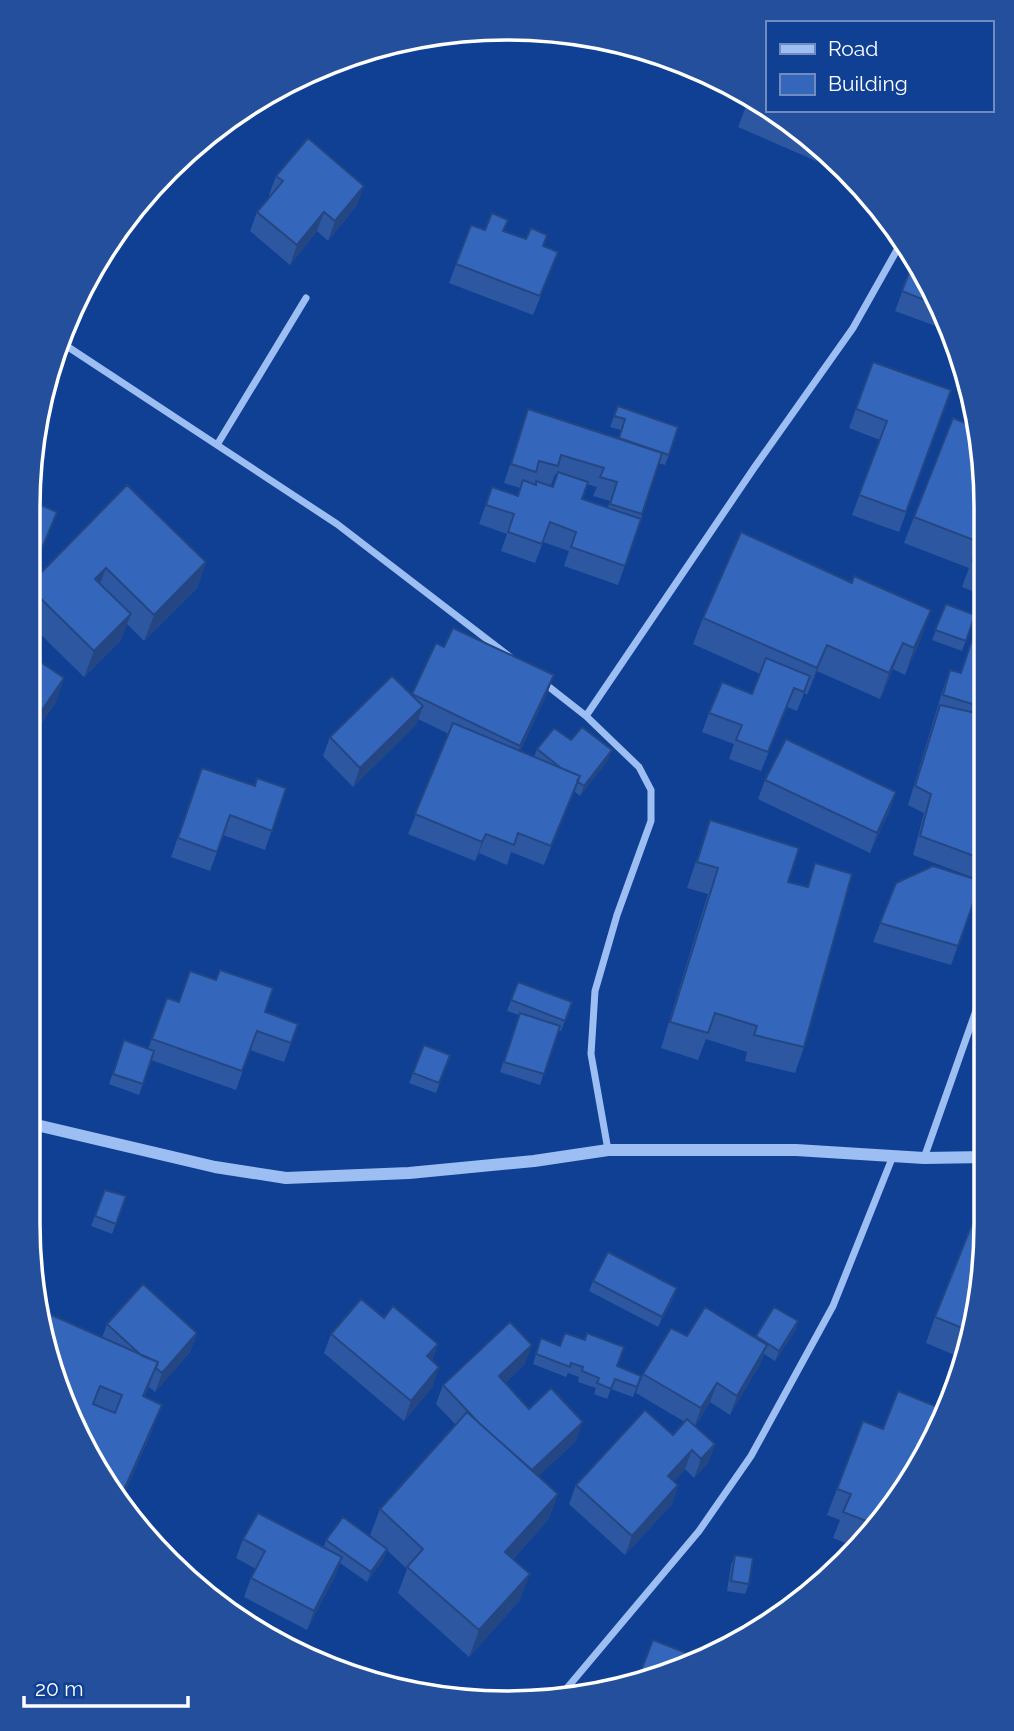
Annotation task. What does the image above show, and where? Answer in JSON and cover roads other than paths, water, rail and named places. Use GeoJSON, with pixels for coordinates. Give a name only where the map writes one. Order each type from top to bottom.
{"type":"FeatureCollection","features":[{"type":"Feature","properties":{"kind":"street"},"geometry":{"type":"LineString","coordinates":[[586,716],[754,468],[853,328],[897,251]]}},
{"type":"Feature","properties":{"kind":"street"},"geometry":{"type":"LineString","coordinates":[[218,445],[306,298]]}},
{"type":"Feature","properties":{"kind":"street"},"geometry":{"type":"LineString","coordinates":[[69,347],[337,524],[521,666]]}},
{"type":"Feature","properties":{"kind":"street"},"geometry":{"type":"LineString","coordinates":[[532,674],[586,716],[639,767],[652,790],[651,821],[617,915],[595,991],[591,1054],[608,1150]]}},
{"type":"Feature","properties":{"kind":"street"},"geometry":{"type":"LineString","coordinates":[[924,1158],[974,1016]]}},
{"type":"Feature","properties":{"kind":"street"},"geometry":{"type":"LineString","coordinates":[[40,1126],[215,1167],[286,1178],[409,1173],[534,1161],[608,1150],[796,1150],[924,1158],[974,1157]]}},
{"type":"Feature","properties":{"kind":"street"},"geometry":{"type":"LineString","coordinates":[[568,1687],[699,1531],[751,1456],[833,1306],[893,1156]]}}]}
